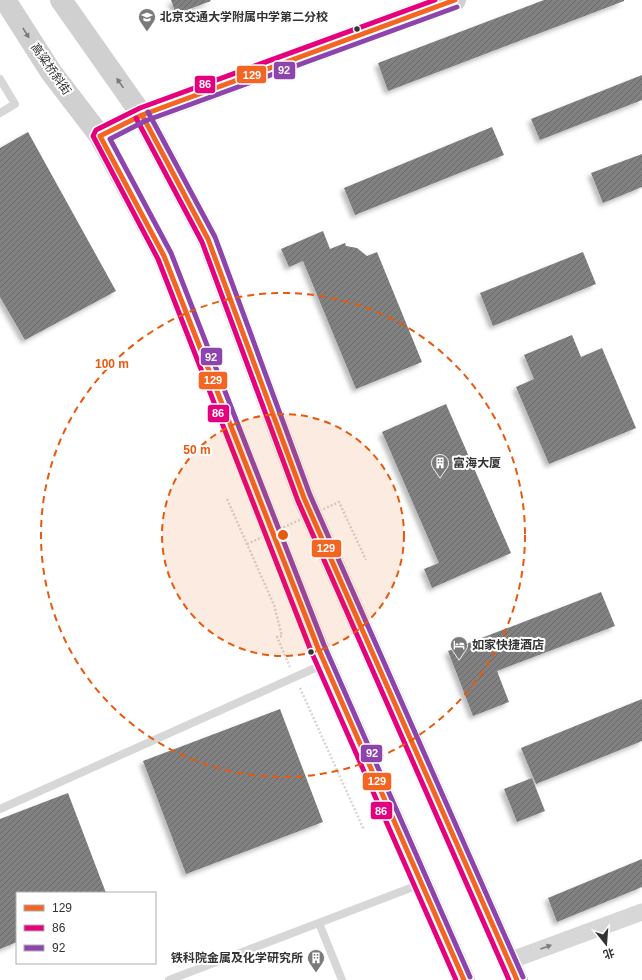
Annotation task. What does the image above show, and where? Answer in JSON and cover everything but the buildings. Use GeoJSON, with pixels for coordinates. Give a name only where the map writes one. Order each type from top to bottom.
{"type":"FeatureCollection","features":[{"type":"Feature","properties":{"kind":"main road","name":"高粱桥斜街"},"geometry":{"type":"LineString","coordinates":[[5,0],[50,72],[100,136],[164,256],[325,664],[464,980]]}},
{"type":"Feature","properties":{"kind":"main road"},"geometry":{"type":"LineString","coordinates":[[60,0],[142,115],[208,240],[304,498],[513,970]]}},
{"type":"Feature","properties":{"kind":"main road"},"geometry":{"type":"LineString","coordinates":[[100,136],[142,115],[455,0]]}},
{"type":"Feature","properties":{"kind":"street"},"geometry":{"type":"LineString","coordinates":[[513,970],[642,912]]}},
{"type":"Feature","properties":{"kind":"lane"},"geometry":{"type":"LineString","coordinates":[[0,79],[15,104],[0,113]]}},
{"type":"Feature","properties":{"kind":"lane"},"geometry":{"type":"LineString","coordinates":[[0,810],[325,664]]}},
{"type":"Feature","properties":{"kind":"lane"},"geometry":{"type":"LineString","coordinates":[[169,980],[422,883]]}},
{"type":"Feature","properties":{"kind":"lane"},"geometry":{"type":"LineString","coordinates":[[319,923],[342,980]]}},
{"type":"Feature","properties":{"kind":"path"},"geometry":{"type":"LineString","coordinates":[[227,499],[274,605],[282,636],[277,637],[364,830]]}},
{"type":"Feature","properties":{"kind":"path"},"geometry":{"type":"LineString","coordinates":[[247,544],[339,502],[366,560]]}},
{"type":"Feature","properties":{"kind":"transit line","name":"86"},"geometry":{"type":"LineString","coordinates":[[435,0],[140,108],[96,130],[93,136],[158,259],[311,651],[456,980]]}},
{"type":"Feature","properties":{"kind":"transit line","name":"129"},"geometry":{"type":"LineString","coordinates":[[455,0],[142,115],[100,136],[164,256],[318,648],[464,980]]}},
{"type":"Feature","properties":{"kind":"transit line","name":"92"},"geometry":{"type":"LineString","coordinates":[[457,7],[145,121],[110,139],[171,253],[324,645],[470,977]]}},
{"type":"Feature","properties":{"kind":"transit line","name":"92"},"geometry":{"type":"LineString","coordinates":[[148,112],[215,237],[310,495],[523,977]]}},
{"type":"Feature","properties":{"kind":"transit line","name":"129"},"geometry":{"type":"LineString","coordinates":[[142,115],[208,239],[304,498],[517,980]]}},
{"type":"Feature","properties":{"kind":"transit line","name":"86"},"geometry":{"type":"LineString","coordinates":[[136,118],[202,242],[298,501],[509,980]]}},
{"type":"Feature","properties":{"kind":"place","name":"北京交通大学附属中学第二分校"},"geometry":{"type":"Point","coordinates":[147,32]}},
{"type":"Feature","properties":{"kind":"place","name":"富海大厦"},"geometry":{"type":"Point","coordinates":[440,478]}},
{"type":"Feature","properties":{"kind":"place","name":"如家快捷酒店"},"geometry":{"type":"Point","coordinates":[459,660]}},
{"type":"Feature","properties":{"kind":"place","name":"铁科院金属及化学研究所"},"geometry":{"type":"Point","coordinates":[316,973]}}]}
